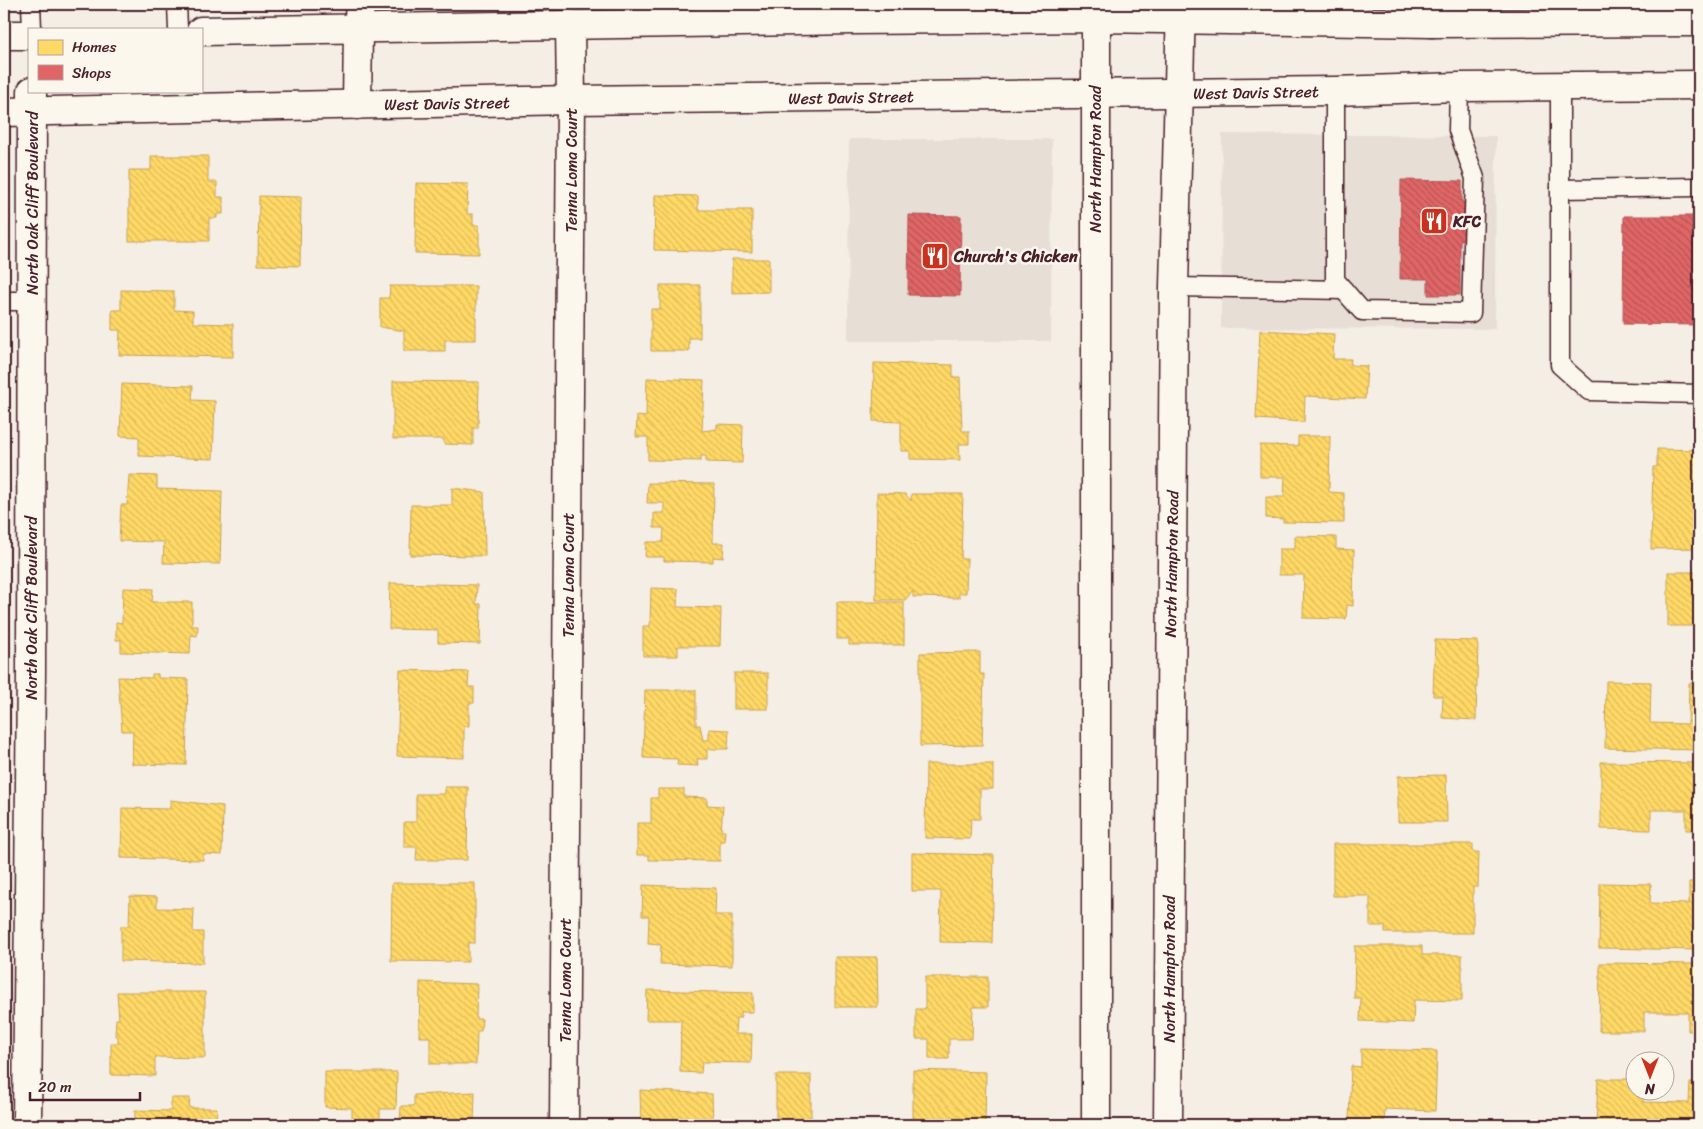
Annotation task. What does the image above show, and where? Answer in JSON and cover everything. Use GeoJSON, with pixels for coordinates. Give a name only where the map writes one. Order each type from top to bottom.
{"type":"FeatureCollection","features":[{"type":"Feature","properties":{"kind":"main road"},"geometry":{"type":"LineString","coordinates":[[202,31],[359,17],[570,24],[702,13],[853,12],[1095,11],[1432,14],[1699,22]]}},
{"type":"Feature","properties":{"kind":"main road","name":"North Hampton Road"},"geometry":{"type":"LineString","coordinates":[[1095,11],[1096,1125]]}},
{"type":"Feature","properties":{"kind":"main road","name":"North Hampton Road"},"geometry":{"type":"LineString","coordinates":[[1168,1125],[1174,287],[1181,12]]}},
{"type":"Feature","properties":{"kind":"main road"},"geometry":{"type":"LineString","coordinates":[[358,105],[359,17]]}},
{"type":"Feature","properties":{"kind":"main road","name":"Tenna Loma Court"},"geometry":{"type":"LineString","coordinates":[[564,1125],[570,24]]}},
{"type":"Feature","properties":{"kind":"main road"},"geometry":{"type":"LineString","coordinates":[[4,35],[28,35]]}},
{"type":"Feature","properties":{"kind":"main road","name":"West Davis Street"},"geometry":{"type":"LineString","coordinates":[[4,112],[32,102],[358,105],[571,100],[1699,85]]}},
{"type":"Feature","properties":{"kind":"main road","name":"North Oak Cliff Boulevard"},"geometry":{"type":"LineString","coordinates":[[27,1125],[31,671],[32,102]]}},
{"type":"Feature","properties":{"kind":"lane"},"geometry":{"type":"LineString","coordinates":[[31,4],[32,28]]}},
{"type":"Feature","properties":{"kind":"lane"},"geometry":{"type":"LineString","coordinates":[[178,4],[178,28]]}},
{"type":"Feature","properties":{"kind":"lane"},"geometry":{"type":"LineString","coordinates":[[1560,86],[1560,365],[1589,391],[1699,394]]}},
{"type":"Feature","properties":{"kind":"lane"},"geometry":{"type":"LineString","coordinates":[[1335,91],[1335,280],[1362,311],[1470,313],[1475,178],[1458,130],[1459,87]]}},
{"type":"Feature","properties":{"kind":"lane"},"geometry":{"type":"LineString","coordinates":[[1560,189],[1699,187]]}},
{"type":"Feature","properties":{"kind":"lane"},"geometry":{"type":"LineString","coordinates":[[1174,287],[1344,290]]}},
{"type":"Feature","properties":{"kind":"lane"},"geometry":{"type":"LineString","coordinates":[[4,301],[32,301]]}},
{"type":"Feature","properties":{"kind":"shaded area"},"geometry":{"type":"Polygon","coordinates":[[[1222,134],[1496,136],[1495,329],[1221,328],[1222,134]]]}},
{"type":"Feature","properties":{"kind":"shaded area"},"geometry":{"type":"Polygon","coordinates":[[[849,139],[1052,139],[1051,341],[848,341],[849,139]]]}},
{"type":"Feature","properties":{"kind":"building: Homes"},"geometry":{"type":"Polygon","coordinates":[[[151,156],[208,156],[208,182],[217,182],[217,197],[223,197],[223,214],[217,214],[217,218],[209,218],[209,241],[129,241],[129,170],[151,170],[151,156]]]}},
{"type":"Feature","properties":{"kind":"building: Homes"},"geometry":{"type":"Polygon","coordinates":[[[416,183],[468,184],[467,214],[473,214],[473,225],[479,225],[479,254],[415,253],[416,183]]]}},
{"type":"Feature","properties":{"kind":"building: Homes"},"geometry":{"type":"Polygon","coordinates":[[[655,195],[698,196],[698,210],[752,210],[752,252],[654,250],[655,195]]]}},
{"type":"Feature","properties":{"kind":"building: Homes"},"geometry":{"type":"Polygon","coordinates":[[[259,196],[301,197],[300,266],[258,265],[259,196]]]}},
{"type":"Feature","properties":{"kind":"building: Homes"},"geometry":{"type":"Polygon","coordinates":[[[732,259],[769,259],[769,292],[732,293],[732,259]]]}},
{"type":"Feature","properties":{"kind":"building: Homes"},"geometry":{"type":"Polygon","coordinates":[[[660,285],[700,285],[700,338],[689,338],[689,351],[651,351],[651,309],[660,309],[660,285]]]}},
{"type":"Feature","properties":{"kind":"building: Homes"},"geometry":{"type":"Polygon","coordinates":[[[390,286],[476,286],[476,340],[445,340],[445,351],[404,351],[404,331],[380,327],[380,298],[389,298],[390,286]]]}},
{"type":"Feature","properties":{"kind":"building: Homes"},"geometry":{"type":"Polygon","coordinates":[[[121,290],[174,291],[174,310],[193,311],[193,323],[233,324],[233,357],[119,355],[120,330],[112,330],[112,310],[121,310],[121,290]]]}},
{"type":"Feature","properties":{"kind":"building: Homes"},"geometry":{"type":"Polygon","coordinates":[[[1260,330],[1334,334],[1333,359],[1351,359],[1350,365],[1367,366],[1365,399],[1305,396],[1304,422],[1256,419],[1260,330]]]}},
{"type":"Feature","properties":{"kind":"building: Homes"},"geometry":{"type":"Polygon","coordinates":[[[874,363],[953,365],[953,377],[960,377],[962,431],[969,431],[969,444],[959,444],[960,460],[910,459],[910,451],[901,451],[901,422],[873,421],[874,363]]]}},
{"type":"Feature","properties":{"kind":"building: Homes"},"geometry":{"type":"Polygon","coordinates":[[[647,378],[704,380],[702,431],[717,429],[717,424],[743,425],[742,463],[706,462],[706,456],[701,456],[701,461],[648,460],[648,437],[636,437],[637,416],[646,417],[647,378]]]}},
{"type":"Feature","properties":{"kind":"building: Homes"},"geometry":{"type":"Polygon","coordinates":[[[393,381],[479,382],[478,428],[473,428],[473,445],[444,444],[444,439],[393,439],[393,381]]]}},
{"type":"Feature","properties":{"kind":"building: Homes"},"geometry":{"type":"Polygon","coordinates":[[[122,384],[193,386],[192,400],[215,401],[213,459],[139,456],[139,437],[120,436],[122,384]]]}},
{"type":"Feature","properties":{"kind":"building: Homes"},"geometry":{"type":"Polygon","coordinates":[[[1298,436],[1330,436],[1329,492],[1344,493],[1344,523],[1283,522],[1283,519],[1266,518],[1266,497],[1284,497],[1285,477],[1260,477],[1260,445],[1298,446],[1298,436]]]}},
{"type":"Feature","properties":{"kind":"building: Homes"},"geometry":{"type":"Polygon","coordinates":[[[1657,449],[1699,450],[1699,548],[1651,549],[1653,467],[1657,467],[1657,449]]]}},
{"type":"Feature","properties":{"kind":"building: Homes"},"geometry":{"type":"Polygon","coordinates":[[[129,475],[157,476],[157,489],[222,491],[220,564],[163,563],[164,542],[119,541],[121,505],[127,505],[129,475]]]}},
{"type":"Feature","properties":{"kind":"building: Homes"},"geometry":{"type":"Polygon","coordinates":[[[648,483],[714,484],[713,543],[724,543],[723,558],[713,557],[713,562],[664,561],[664,557],[645,557],[646,542],[663,542],[664,528],[654,528],[654,513],[664,513],[664,503],[647,503],[648,483]]]}},
{"type":"Feature","properties":{"kind":"building: Homes"},"geometry":{"type":"Polygon","coordinates":[[[452,488],[484,492],[485,556],[410,555],[411,505],[452,505],[452,488]]]}},
{"type":"Feature","properties":{"kind":"building: Homes"},"geometry":{"type":"Polygon","coordinates":[[[877,493],[905,494],[911,501],[911,494],[963,494],[961,559],[967,559],[966,593],[959,593],[959,598],[913,597],[913,591],[905,600],[876,600],[877,493]]]}},
{"type":"Feature","properties":{"kind":"building: Homes"},"geometry":{"type":"Polygon","coordinates":[[[1295,536],[1336,537],[1336,549],[1354,550],[1353,606],[1347,605],[1346,619],[1303,618],[1304,575],[1279,575],[1279,549],[1295,549],[1295,536]]]}},
{"type":"Feature","properties":{"kind":"building: Homes"},"geometry":{"type":"Polygon","coordinates":[[[1668,572],[1699,572],[1699,626],[1668,626],[1668,572]]]}},
{"type":"Feature","properties":{"kind":"building: Homes"},"geometry":{"type":"Polygon","coordinates":[[[390,583],[477,585],[476,604],[481,604],[480,644],[438,643],[438,630],[389,629],[390,583]]]}},
{"type":"Feature","properties":{"kind":"building: Homes"},"geometry":{"type":"Polygon","coordinates":[[[123,588],[153,589],[152,602],[192,602],[192,626],[198,626],[197,636],[191,635],[190,654],[121,652],[121,640],[116,640],[116,622],[122,623],[123,588]]]}},
{"type":"Feature","properties":{"kind":"building: Homes"},"geometry":{"type":"Polygon","coordinates":[[[651,588],[678,589],[677,607],[721,608],[720,646],[678,646],[678,656],[643,656],[643,626],[650,626],[651,588]]]}},
{"type":"Feature","properties":{"kind":"building: Homes"},"geometry":{"type":"Polygon","coordinates":[[[837,602],[904,602],[904,645],[849,645],[849,639],[837,639],[837,602]]]}},
{"type":"Feature","properties":{"kind":"building: Homes"},"geometry":{"type":"Polygon","coordinates":[[[1435,640],[1478,641],[1476,720],[1442,718],[1443,696],[1433,696],[1435,640]]]}},
{"type":"Feature","properties":{"kind":"building: Homes"},"geometry":{"type":"Polygon","coordinates":[[[980,652],[980,674],[984,674],[982,745],[920,746],[920,653],[980,652]]]}},
{"type":"Feature","properties":{"kind":"building: Homes"},"geometry":{"type":"Polygon","coordinates":[[[400,670],[469,672],[468,687],[474,687],[474,703],[469,703],[469,726],[464,726],[464,758],[397,756],[400,670]]]}},
{"type":"Feature","properties":{"kind":"building: Homes"},"geometry":{"type":"Polygon","coordinates":[[[734,673],[768,673],[768,709],[734,709],[734,673]]]}},
{"type":"Feature","properties":{"kind":"building: Homes"},"geometry":{"type":"Polygon","coordinates":[[[152,674],[158,674],[158,678],[188,679],[186,765],[132,764],[133,731],[122,731],[118,677],[152,678],[152,674]]]}},
{"type":"Feature","properties":{"kind":"building: Homes"},"geometry":{"type":"Polygon","coordinates":[[[1606,681],[1651,682],[1650,723],[1688,724],[1689,683],[1699,683],[1699,750],[1605,748],[1606,681]]]}},
{"type":"Feature","properties":{"kind":"building: Homes"},"geometry":{"type":"Polygon","coordinates":[[[645,690],[696,690],[696,725],[700,725],[703,740],[709,740],[709,729],[729,730],[728,749],[707,749],[707,759],[697,759],[698,766],[677,765],[678,759],[643,758],[645,690]]]}},
{"type":"Feature","properties":{"kind":"building: Homes"},"geometry":{"type":"Polygon","coordinates":[[[1601,762],[1699,763],[1699,830],[1686,830],[1686,810],[1651,810],[1651,830],[1601,829],[1601,762]]]}},
{"type":"Feature","properties":{"kind":"building: Homes"},"geometry":{"type":"Polygon","coordinates":[[[926,764],[993,764],[993,789],[980,789],[980,819],[971,819],[970,839],[925,838],[926,764]]]}},
{"type":"Feature","properties":{"kind":"building: Homes"},"geometry":{"type":"Polygon","coordinates":[[[1446,775],[1447,822],[1398,822],[1398,776],[1446,775]]]}},
{"type":"Feature","properties":{"kind":"building: Homes"},"geometry":{"type":"Polygon","coordinates":[[[445,787],[468,787],[467,860],[416,860],[417,847],[404,847],[404,822],[416,822],[416,794],[445,794],[445,787]]]}},
{"type":"Feature","properties":{"kind":"building: Homes"},"geometry":{"type":"Polygon","coordinates":[[[658,789],[684,789],[684,797],[707,798],[707,805],[723,806],[721,831],[725,831],[724,841],[720,841],[720,861],[649,860],[649,855],[637,855],[637,823],[651,823],[651,798],[658,798],[658,789]]]}},
{"type":"Feature","properties":{"kind":"building: Homes"},"geometry":{"type":"Polygon","coordinates":[[[170,800],[223,806],[222,855],[203,854],[203,860],[121,858],[122,808],[170,809],[170,800]]]}},
{"type":"Feature","properties":{"kind":"building: Homes"},"geometry":{"type":"Polygon","coordinates":[[[1333,844],[1473,844],[1473,852],[1479,852],[1478,887],[1473,887],[1473,933],[1385,933],[1385,926],[1370,926],[1370,896],[1333,896],[1333,844]]]}},
{"type":"Feature","properties":{"kind":"building: Homes"},"geometry":{"type":"Polygon","coordinates":[[[912,853],[994,855],[992,943],[940,942],[941,891],[912,891],[912,853]]]}},
{"type":"Feature","properties":{"kind":"building: Homes"},"geometry":{"type":"Polygon","coordinates":[[[1689,882],[1699,882],[1699,950],[1599,948],[1600,883],[1651,884],[1650,903],[1689,904],[1689,882]]]}},
{"type":"Feature","properties":{"kind":"building: Homes"},"geometry":{"type":"Polygon","coordinates":[[[392,883],[475,883],[475,943],[468,943],[468,962],[391,961],[392,883]]]}},
{"type":"Feature","properties":{"kind":"building: Homes"},"geometry":{"type":"Polygon","coordinates":[[[643,885],[716,888],[715,915],[732,915],[732,966],[660,964],[661,945],[648,944],[649,916],[642,916],[643,885]]]}},
{"type":"Feature","properties":{"kind":"building: Homes"},"geometry":{"type":"Polygon","coordinates":[[[130,896],[157,897],[157,908],[194,909],[193,932],[203,932],[203,963],[121,961],[121,926],[129,925],[130,896]]]}},
{"type":"Feature","properties":{"kind":"building: Homes"},"geometry":{"type":"Polygon","coordinates":[[[1355,946],[1422,946],[1422,955],[1462,955],[1462,1001],[1414,1000],[1413,1023],[1360,1021],[1361,998],[1354,998],[1355,946]]]}},
{"type":"Feature","properties":{"kind":"building: Homes"},"geometry":{"type":"Polygon","coordinates":[[[835,957],[877,957],[878,1007],[835,1007],[835,957]]]}},
{"type":"Feature","properties":{"kind":"building: Homes"},"geometry":{"type":"Polygon","coordinates":[[[1600,963],[1699,964],[1699,1031],[1688,1031],[1688,1012],[1644,1012],[1644,1031],[1599,1031],[1600,963]]]}},
{"type":"Feature","properties":{"kind":"building: Homes"},"geometry":{"type":"Polygon","coordinates":[[[925,977],[988,977],[988,1007],[973,1007],[972,1039],[949,1039],[949,1059],[929,1059],[929,1039],[916,1039],[916,1009],[925,1009],[925,977]]]}},
{"type":"Feature","properties":{"kind":"building: Homes"},"geometry":{"type":"Polygon","coordinates":[[[420,982],[477,984],[476,1019],[482,1019],[481,1031],[477,1031],[476,1064],[430,1064],[430,1037],[419,1037],[420,982]]]}},
{"type":"Feature","properties":{"kind":"building: Homes"},"geometry":{"type":"Polygon","coordinates":[[[647,990],[753,993],[753,1012],[741,1012],[741,1018],[736,1018],[735,1034],[752,1034],[751,1063],[702,1062],[701,1073],[680,1072],[681,1020],[646,1020],[647,990]]]}},
{"type":"Feature","properties":{"kind":"building: Homes"},"geometry":{"type":"Polygon","coordinates":[[[117,992],[205,992],[205,1058],[155,1057],[155,1076],[111,1075],[111,1043],[118,1043],[118,1036],[115,1036],[116,1019],[119,1019],[117,992]]]}},
{"type":"Feature","properties":{"kind":"building: Homes"},"geometry":{"type":"Polygon","coordinates":[[[1361,1049],[1437,1051],[1435,1111],[1385,1109],[1384,1123],[1349,1122],[1351,1066],[1361,1067],[1361,1049]]]}},
{"type":"Feature","properties":{"kind":"building: Homes"},"geometry":{"type":"Polygon","coordinates":[[[913,1070],[986,1072],[985,1125],[913,1125],[913,1070]]]}},
{"type":"Feature","properties":{"kind":"building: Homes"},"geometry":{"type":"Polygon","coordinates":[[[325,1072],[397,1072],[396,1109],[380,1109],[380,1125],[352,1125],[352,1108],[325,1107],[325,1072]]]}},
{"type":"Feature","properties":{"kind":"building: Homes"},"geometry":{"type":"Polygon","coordinates":[[[776,1075],[811,1075],[811,1125],[776,1125],[776,1075]]]}},
{"type":"Feature","properties":{"kind":"building: Homes"},"geometry":{"type":"Polygon","coordinates":[[[1598,1079],[1626,1079],[1626,1102],[1689,1103],[1690,1083],[1699,1083],[1699,1125],[1596,1125],[1598,1079]]]}},
{"type":"Feature","properties":{"kind":"building: Homes"},"geometry":{"type":"Polygon","coordinates":[[[640,1090],[712,1094],[713,1125],[641,1125],[640,1090]]]}},
{"type":"Feature","properties":{"kind":"building: Homes"},"geometry":{"type":"Polygon","coordinates":[[[475,1092],[474,1125],[400,1125],[401,1106],[414,1106],[414,1095],[475,1092]]]}},
{"type":"Feature","properties":{"kind":"building: Homes"},"geometry":{"type":"Polygon","coordinates":[[[171,1098],[190,1098],[189,1108],[217,1108],[216,1125],[135,1125],[135,1110],[171,1111],[171,1098]]]}},
{"type":"Feature","properties":{"kind":"building: Shops","name":"KFC"},"geometry":{"type":"Polygon","coordinates":[[[1401,180],[1462,181],[1462,202],[1467,202],[1467,240],[1460,240],[1460,295],[1428,295],[1428,279],[1400,279],[1401,180]]]}},
{"type":"Feature","properties":{"kind":"building: Shops","name":"Church's Chicken"},"geometry":{"type":"Polygon","coordinates":[[[909,215],[961,216],[960,296],[908,295],[909,215]]]}},
{"type":"Feature","properties":{"kind":"building: Shops"},"geometry":{"type":"Polygon","coordinates":[[[1624,216],[1699,216],[1699,325],[1623,324],[1624,216]]]}},
{"type":"Feature","properties":{"kind":"place","name":"KFC"},"geometry":{"type":"Point","coordinates":[1434,221]}},
{"type":"Feature","properties":{"kind":"place","name":"Church's Chicken"},"geometry":{"type":"Point","coordinates":[935,256]}}]}
